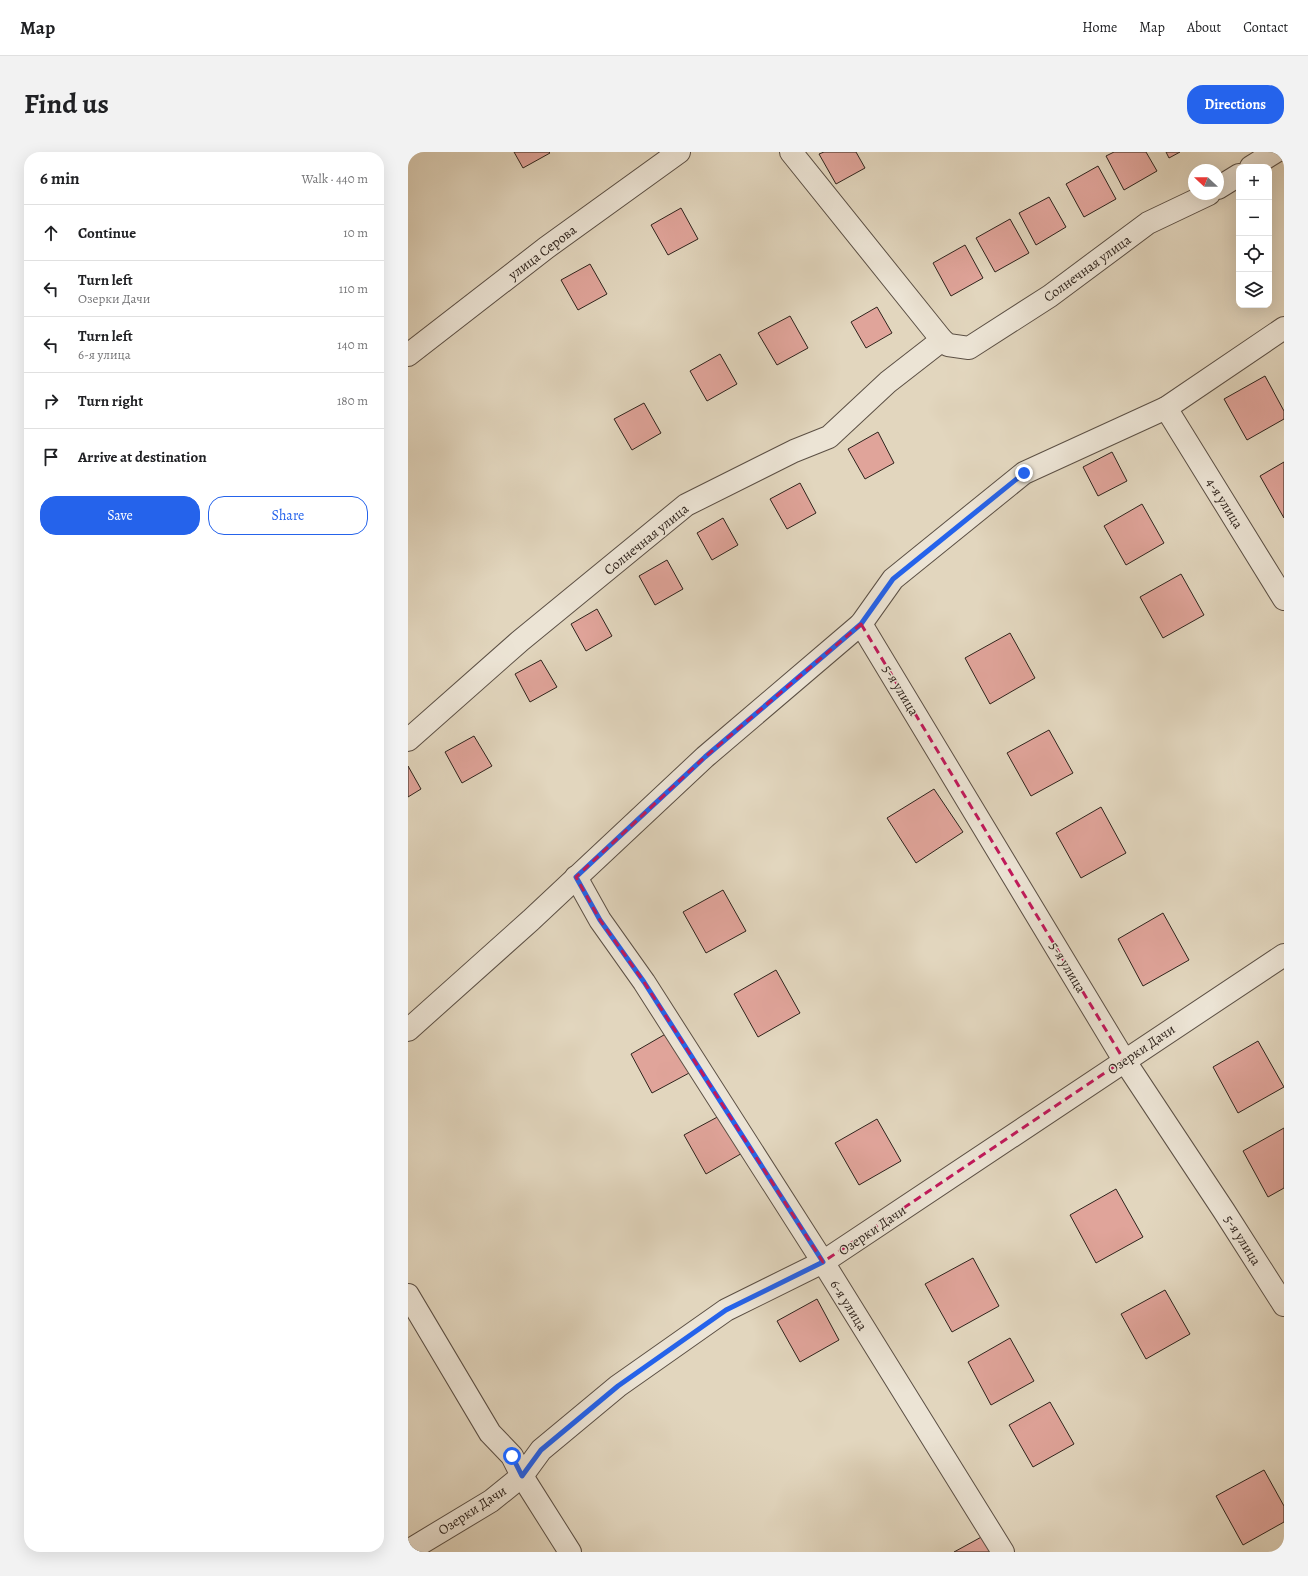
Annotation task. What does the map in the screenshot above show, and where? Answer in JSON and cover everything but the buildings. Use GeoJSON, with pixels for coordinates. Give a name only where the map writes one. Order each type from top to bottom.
{"type":"FeatureCollection","features":[{"type":"Feature","properties":{"kind":"street","name":"улица Серова"},"geometry":{"type":"LineString","coordinates":[[408,355],[546,248],[679,152]]}},
{"type":"Feature","properties":{"kind":"street"},"geometry":{"type":"LineString","coordinates":[[792,152],[942,340]]}},
{"type":"Feature","properties":{"kind":"street"},"geometry":{"type":"LineString","coordinates":[[1256,164],[1275,152]]}},
{"type":"Feature","properties":{"kind":"street"},"geometry":{"type":"LineString","coordinates":[[1224,184],[1236,177]]}},
{"type":"Feature","properties":{"kind":"street","name":"Солнечная улица"},"geometry":{"type":"LineString","coordinates":[[408,740],[520,641],[686,505],[794,451],[829,437],[888,382],[942,340],[948,345],[969,348],[1050,296],[1148,223],[1196,200]]}},
{"type":"Feature","properties":{"kind":"street"},"geometry":{"type":"LineString","coordinates":[[408,1030],[530,920],[705,757],[861,624],[893,579],[1024,473],[1166,408],[1284,328]]}},
{"type":"Feature","properties":{"kind":"street","name":"4-я улица"},"geometry":{"type":"LineString","coordinates":[[1166,408],[1284,599]]}},
{"type":"Feature","properties":{"kind":"street","name":"5-я улица"},"geometry":{"type":"LineString","coordinates":[[861,624],[1124,1060],[1284,1305]]}},
{"type":"Feature","properties":{"kind":"street","name":"6-я улица"},"geometry":{"type":"LineString","coordinates":[[576,877],[600,920],[644,982],[823,1262],[1003,1552]]}},
{"type":"Feature","properties":{"kind":"street","name":"Озерки Дачи"},"geometry":{"type":"LineString","coordinates":[[408,1551],[491,1500],[522,1476],[541,1450],[618,1386],[726,1310],[823,1262],[1124,1060],[1284,955]]}},
{"type":"Feature","properties":{"kind":"street"},"geometry":{"type":"LineString","coordinates":[[408,1295],[490,1433],[512,1456],[522,1476],[570,1552]]}},
{"type":"Feature","properties":{"kind":"highlighted area"},"geometry":{"type":"Polygon","coordinates":[[[861,624],[1124,1060],[823,1262],[644,982],[600,920],[576,877],[705,757],[861,624]]]}},
{"type":"Feature","properties":{"kind":"route"},"geometry":{"type":"LineString","coordinates":[[512,1456],[522,1476],[541,1450],[618,1386],[726,1310],[823,1262],[644,982],[600,920],[576,877],[705,757],[861,624],[893,579],[1024,473]]}}]}
